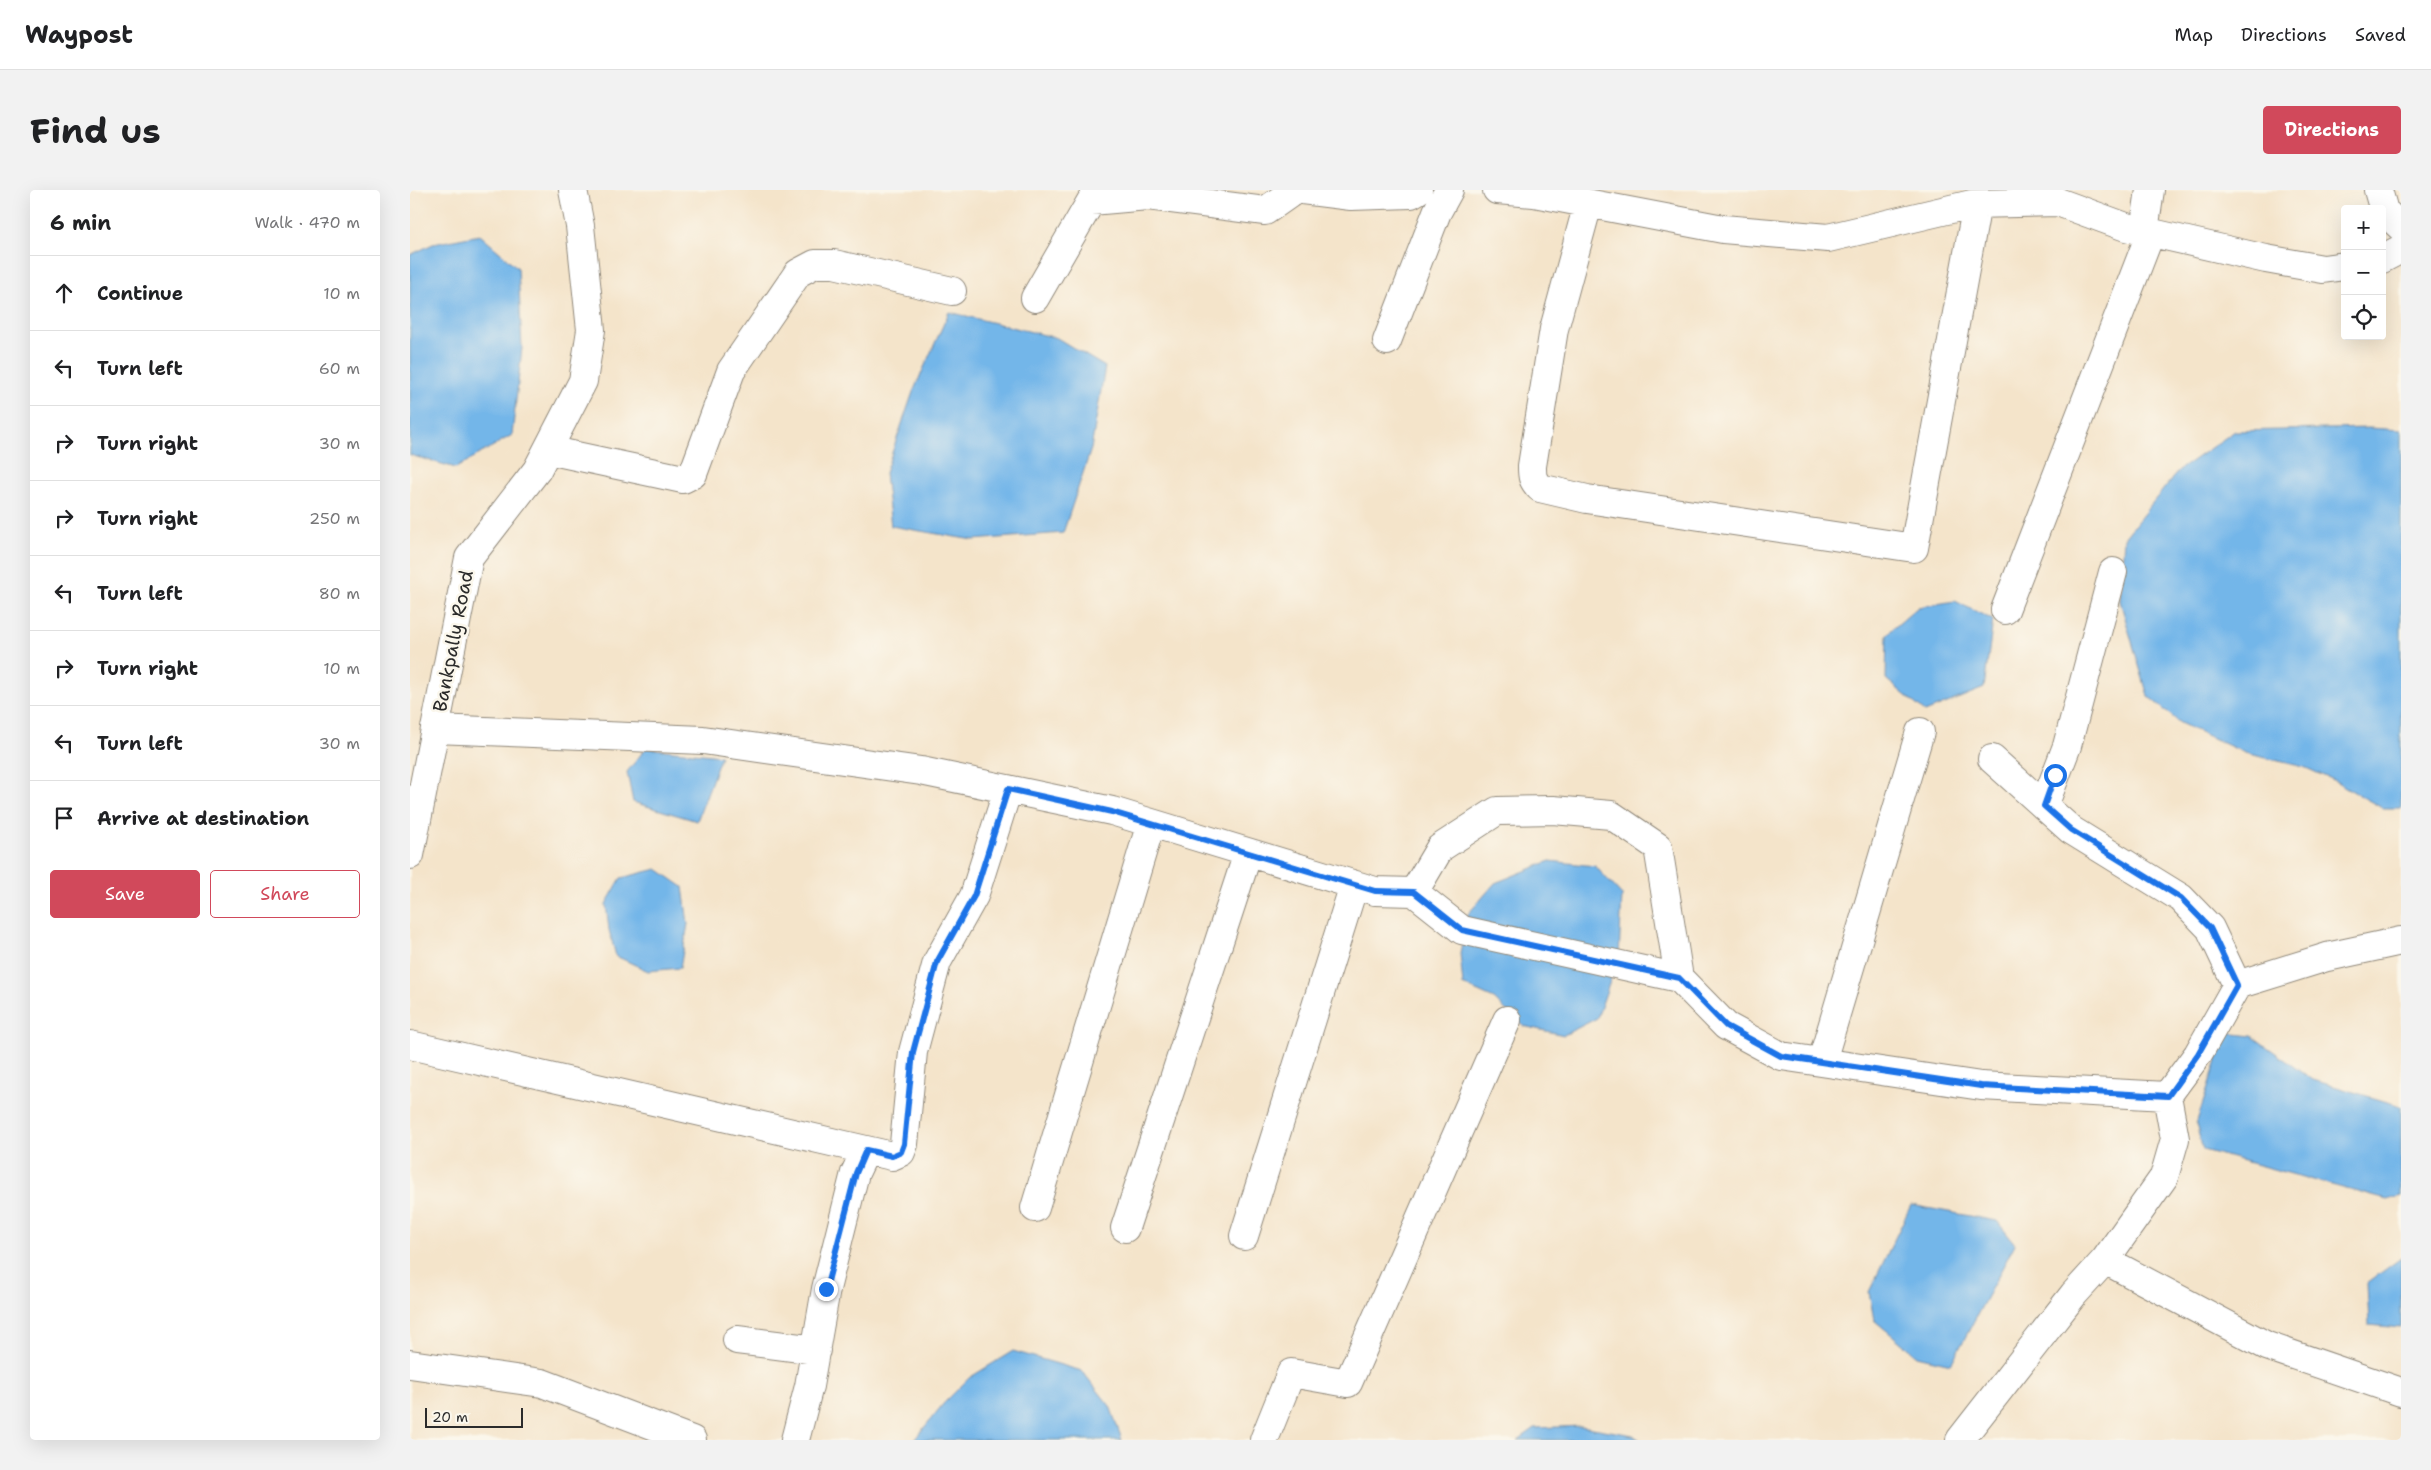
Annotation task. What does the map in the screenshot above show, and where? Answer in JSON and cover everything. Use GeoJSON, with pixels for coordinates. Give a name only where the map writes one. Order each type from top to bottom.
{"type":"FeatureCollection","features":[{"type":"Feature","properties":{"kind":"street","name":"Bankpally Road"},"geometry":{"type":"LineString","coordinates":[[410,855],[470,558],[538,470],[583,381],[592,330],[580,226],[573,190]]}},
{"type":"Feature","properties":{"kind":"street"},"geometry":{"type":"LineString","coordinates":[[1035,298],[1091,201],[1148,196],[1265,211],[1295,190]]}},
{"type":"Feature","properties":{"kind":"street"},"geometry":{"type":"LineString","coordinates":[[1302,190],[1351,196],[1411,194],[1418,190]]}},
{"type":"Feature","properties":{"kind":"street"},"geometry":{"type":"LineString","coordinates":[[1387,341],[1437,212],[1449,190]]}},
{"type":"Feature","properties":{"kind":"street"},"geometry":{"type":"LineString","coordinates":[[1497,190],[1534,194],[1723,229],[1828,238],[1928,202],[1977,204],[2058,202],[2126,227],[2147,232],[2314,268],[2341,267]]}},
{"type":"Feature","properties":{"kind":"street"},"geometry":{"type":"LineString","coordinates":[[2005,610],[2147,232],[2150,190]]}},
{"type":"Feature","properties":{"kind":"street"},"geometry":{"type":"LineString","coordinates":[[2378,190],[2384,211],[2401,227]]}},
{"type":"Feature","properties":{"kind":"street"},"geometry":{"type":"LineString","coordinates":[[1588,204],[1554,329],[1532,466],[1532,478],[1540,488],[1569,496],[1914,548],[1977,204]]}},
{"type":"Feature","properties":{"kind":"street"},"geometry":{"type":"LineString","coordinates":[[2386,256],[2401,249]]}},
{"type":"Feature","properties":{"kind":"street"},"geometry":{"type":"LineString","coordinates":[[548,450],[683,479],[689,477],[693,474],[708,437],[731,371],[798,273],[815,264],[834,264],[952,291]]}},
{"type":"Feature","properties":{"kind":"street"},"geometry":{"type":"LineString","coordinates":[[2044,806],[2067,746],[2113,572]]}},
{"type":"Feature","properties":{"kind":"street"},"geometry":{"type":"LineString","coordinates":[[435,729],[703,740],[920,770],[1112,812],[1375,891],[1414,892],[1462,930],[1679,978],[1726,1026],[1781,1056],[1981,1086],[2168,1096]]}},
{"type":"Feature","properties":{"kind":"street"},"geometry":{"type":"LineString","coordinates":[[1822,1061],[1860,927],[1920,732]]}},
{"type":"Feature","properties":{"kind":"street"},"geometry":{"type":"LineString","coordinates":[[1992,759],[2071,830],[2181,898],[2210,928],[2237,985]]}},
{"type":"Feature","properties":{"kind":"street"},"geometry":{"type":"LineString","coordinates":[[410,1045],[892,1156],[901,1152],[904,1144],[913,1052],[937,962],[974,896],[1008,789]]}},
{"type":"Feature","properties":{"kind":"street"},"geometry":{"type":"LineString","coordinates":[[1414,892],[1440,848],[1497,812],[1553,810],[1611,815],[1658,847],[1679,978]]}},
{"type":"Feature","properties":{"kind":"street"},"geometry":{"type":"LineString","coordinates":[[1035,1208],[1150,823]]}},
{"type":"Feature","properties":{"kind":"street"},"geometry":{"type":"LineString","coordinates":[[1125,1228],[1248,852]]}},
{"type":"Feature","properties":{"kind":"street"},"geometry":{"type":"LineString","coordinates":[[1244,1236],[1354,885]]}},
{"type":"Feature","properties":{"kind":"street"},"geometry":{"type":"LineString","coordinates":[[1960,1440],[2074,1294],[2105,1260],[2164,1177],[2174,1140],[2168,1096],[2198,1054],[2237,985],[2327,957],[2401,941]]}},
{"type":"Feature","properties":{"kind":"street"},"geometry":{"type":"LineString","coordinates":[[1264,1440],[1291,1373],[1348,1383],[1507,1020]]}},
{"type":"Feature","properties":{"kind":"street"},"geometry":{"type":"LineString","coordinates":[[795,1440],[809,1386],[826,1289],[856,1173],[866,1150]]}},
{"type":"Feature","properties":{"kind":"street"},"geometry":{"type":"LineString","coordinates":[[2105,1260],[2267,1346],[2401,1392]]}},
{"type":"Feature","properties":{"kind":"street"},"geometry":{"type":"LineString","coordinates":[[737,1340],[816,1350]]}},
{"type":"Feature","properties":{"kind":"street"},"geometry":{"type":"LineString","coordinates":[[410,1364],[542,1383],[692,1440]]}},
{"type":"Feature","properties":{"kind":"water"},"geometry":{"type":"Polygon","coordinates":[[[480,235],[518,268],[522,348],[512,435],[456,468],[410,455],[410,255],[433,244],[480,235]]]}},
{"type":"Feature","properties":{"kind":"water"},"geometry":{"type":"Polygon","coordinates":[[[949,312],[1057,338],[1105,367],[1091,449],[1063,533],[973,540],[891,526],[885,473],[913,392],[949,312]]]}},
{"type":"Feature","properties":{"kind":"water"},"geometry":{"type":"Polygon","coordinates":[[[2370,428],[2401,430],[2401,808],[2382,808],[2335,781],[2304,767],[2245,753],[2180,723],[2148,696],[2120,601],[2124,538],[2179,470],[2235,431],[2370,428]]]}},
{"type":"Feature","properties":{"kind":"water"},"geometry":{"type":"Polygon","coordinates":[[[1955,601],[1993,620],[1984,688],[1925,712],[1886,679],[1887,634],[1918,607],[1955,601]]]}},
{"type":"Feature","properties":{"kind":"water"},"geometry":{"type":"Polygon","coordinates":[[[646,748],[721,756],[697,821],[633,802],[627,772],[646,748]]]}},
{"type":"Feature","properties":{"kind":"water"},"geometry":{"type":"Polygon","coordinates":[[[1550,861],[1595,866],[1622,895],[1619,956],[1597,1018],[1564,1035],[1523,1026],[1494,999],[1463,985],[1460,953],[1468,914],[1495,883],[1550,861]]]}},
{"type":"Feature","properties":{"kind":"water"},"geometry":{"type":"Polygon","coordinates":[[[657,869],[683,887],[688,924],[680,968],[648,971],[616,956],[609,930],[606,904],[621,878],[657,869]]]}},
{"type":"Feature","properties":{"kind":"water"},"geometry":{"type":"Polygon","coordinates":[[[2226,1033],[2252,1036],[2313,1080],[2401,1106],[2401,1196],[2387,1200],[2203,1150],[2196,1124],[2226,1033]]]}},
{"type":"Feature","properties":{"kind":"water"},"geometry":{"type":"Polygon","coordinates":[[[1911,1205],[1997,1221],[2015,1244],[1951,1364],[1917,1356],[1874,1320],[1869,1292],[1911,1205]]]}},
{"type":"Feature","properties":{"kind":"water"},"geometry":{"type":"Polygon","coordinates":[[[2401,1258],[2401,1328],[2369,1325],[2367,1283],[2401,1258]]]}},
{"type":"Feature","properties":{"kind":"water"},"geometry":{"type":"Polygon","coordinates":[[[1013,1351],[1082,1371],[1110,1406],[1122,1440],[914,1440],[944,1403],[969,1378],[1013,1351]]]}},
{"type":"Feature","properties":{"kind":"water"},"geometry":{"type":"Polygon","coordinates":[[[1581,1426],[1633,1435],[1640,1440],[1518,1440],[1535,1428],[1581,1426]]]}},
{"type":"Feature","properties":{"kind":"route"},"geometry":{"type":"LineString","coordinates":[[826,1289],[856,1173],[866,1150],[892,1156],[901,1152],[904,1144],[913,1052],[937,962],[974,896],[1008,789],[1112,812],[1375,891],[1414,892],[1462,930],[1679,978],[1726,1026],[1781,1056],[1981,1086],[2168,1096],[2198,1054],[2237,985],[2210,928],[2181,898],[2071,830],[2044,806],[2055,775]]}}]}
